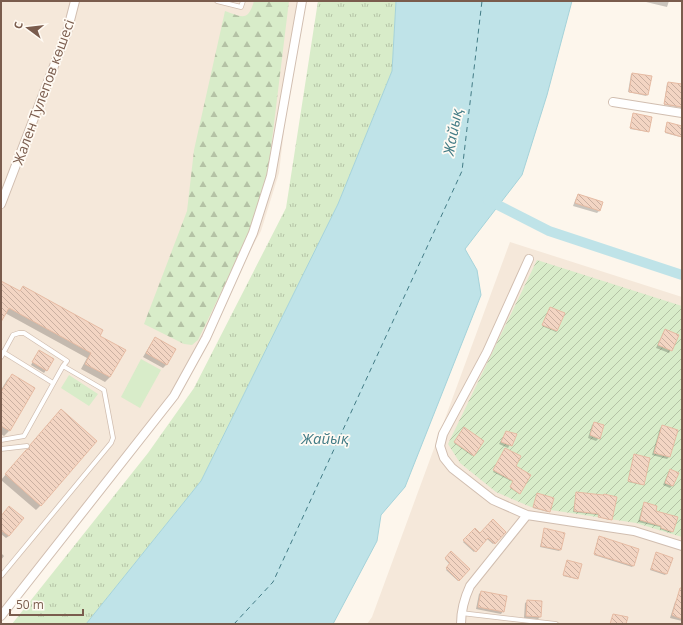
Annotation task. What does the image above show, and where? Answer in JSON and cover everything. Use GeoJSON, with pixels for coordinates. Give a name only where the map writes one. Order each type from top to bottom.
{"type":"FeatureCollection","features":[{"type":"Feature","properties":{"kind":"street","name":"Жален Тулепов көшесі"},"geometry":{"type":"LineString","coordinates":[[1,204],[67,32],[74,1]]}},
{"type":"Feature","properties":{"kind":"street"},"geometry":{"type":"LineString","coordinates":[[1,616],[174,396],[206,338],[253,233],[271,176],[302,1]]}},
{"type":"Feature","properties":{"kind":"street"},"geometry":{"type":"LineString","coordinates":[[613,102],[682,113]]}},
{"type":"Feature","properties":{"kind":"street"},"geometry":{"type":"LineString","coordinates":[[529,259],[487,352],[443,434],[440,446],[444,458],[452,468],[493,500],[527,515],[634,531],[682,546]]}},
{"type":"Feature","properties":{"kind":"street"},"geometry":{"type":"LineString","coordinates":[[461,624],[461,613],[464,598],[470,586],[527,515]]}},
{"type":"Feature","properties":{"kind":"lane"},"geometry":{"type":"LineString","coordinates":[[217,1],[241,7],[243,1]]}},
{"type":"Feature","properties":{"kind":"lane"},"geometry":{"type":"LineString","coordinates":[[1,440],[24,436],[67,361],[24,333],[13,335],[2,355],[54,383]]}},
{"type":"Feature","properties":{"kind":"lane"},"geometry":{"type":"LineString","coordinates":[[1,576],[111,443],[113,438],[104,390],[63,366]]}},
{"type":"Feature","properties":{"kind":"lane"},"geometry":{"type":"LineString","coordinates":[[1,449],[27,446]]}},
{"type":"Feature","properties":{"kind":"lane"},"geometry":{"type":"LineString","coordinates":[[461,613],[556,624]]}},
{"type":"Feature","properties":{"kind":"shaded area"},"geometry":{"type":"Polygon","coordinates":[[[1,1],[299,1],[279,173],[261,231],[170,395],[1,610],[1,1]]]}},
{"type":"Feature","properties":{"kind":"shaded area"},"geometry":{"type":"Polygon","coordinates":[[[510,242],[682,297],[682,624],[367,624],[372,617],[510,242]]]}},
{"type":"Feature","properties":{"kind":"green space"},"geometry":{"type":"Polygon","coordinates":[[[254,1],[289,1],[267,181],[255,217],[241,251],[198,340],[192,345],[184,344],[144,324],[187,211],[194,150],[225,11],[240,16],[247,15],[252,8],[254,1]]]}},
{"type":"Feature","properties":{"kind":"green space"},"geometry":{"type":"Polygon","coordinates":[[[318,1],[396,1],[392,71],[338,204],[201,481],[86,624],[12,624],[148,453],[194,388],[286,208],[318,1]]]}},
{"type":"Feature","properties":{"kind":"green space"},"geometry":{"type":"Polygon","coordinates":[[[537,260],[682,306],[682,537],[636,523],[531,507],[496,492],[460,463],[448,444],[537,260]]]}},
{"type":"Feature","properties":{"kind":"green space"},"geometry":{"type":"Polygon","coordinates":[[[141,359],[161,370],[140,408],[121,397],[141,359]]]}},
{"type":"Feature","properties":{"kind":"green space"},"geometry":{"type":"Polygon","coordinates":[[[69,375],[98,394],[89,406],[61,388],[69,375]]]}},
{"type":"Feature","properties":{"kind":"water","name":"Жайық"},"geometry":{"type":"Polygon","coordinates":[[[396,1],[572,1],[547,95],[522,175],[465,249],[477,270],[481,295],[405,487],[381,515],[377,541],[333,624],[86,624],[201,481],[338,204],[392,71],[396,1]]]}},
{"type":"Feature","properties":{"kind":"building"},"geometry":{"type":"Polygon","coordinates":[[[632,73],[652,76],[648,95],[629,92],[632,73]]]}},
{"type":"Feature","properties":{"kind":"building"},"geometry":{"type":"Polygon","coordinates":[[[668,82],[682,84],[682,107],[664,104],[668,82]]]}},
{"type":"Feature","properties":{"kind":"building"},"geometry":{"type":"Polygon","coordinates":[[[633,113],[652,117],[649,132],[630,128],[633,113]]]}},
{"type":"Feature","properties":{"kind":"building"},"geometry":{"type":"Polygon","coordinates":[[[667,122],[682,126],[682,137],[665,132],[667,122]]]}},
{"type":"Feature","properties":{"kind":"building"},"geometry":{"type":"Polygon","coordinates":[[[578,194],[603,202],[600,211],[575,203],[578,194]]]}},
{"type":"Feature","properties":{"kind":"building"},"geometry":{"type":"Polygon","coordinates":[[[1,281],[20,291],[23,286],[103,330],[100,336],[126,350],[110,377],[85,364],[91,353],[9,308],[1,322],[1,281]]]}},
{"type":"Feature","properties":{"kind":"building"},"geometry":{"type":"Polygon","coordinates":[[[550,307],[565,313],[557,331],[542,325],[550,307]]]}},
{"type":"Feature","properties":{"kind":"building"},"geometry":{"type":"Polygon","coordinates":[[[665,329],[679,335],[672,351],[658,345],[665,329]]]}},
{"type":"Feature","properties":{"kind":"building"},"geometry":{"type":"Polygon","coordinates":[[[155,337],[176,349],[167,365],[146,353],[155,337]]]}},
{"type":"Feature","properties":{"kind":"building"},"geometry":{"type":"Polygon","coordinates":[[[39,350],[54,359],[47,371],[32,362],[39,350]]]}},
{"type":"Feature","properties":{"kind":"building"},"geometry":{"type":"Polygon","coordinates":[[[12,374],[35,388],[10,431],[1,426],[1,392],[12,374]]]}},
{"type":"Feature","properties":{"kind":"building"},"geometry":{"type":"Polygon","coordinates":[[[61,409],[97,441],[41,506],[5,474],[26,450],[29,449],[30,445],[61,409]]]}},
{"type":"Feature","properties":{"kind":"building"},"geometry":{"type":"Polygon","coordinates":[[[594,422],[604,425],[600,439],[590,435],[594,422]]]}},
{"type":"Feature","properties":{"kind":"building"},"geometry":{"type":"Polygon","coordinates":[[[662,425],[678,430],[670,457],[654,453],[662,425]]]}},
{"type":"Feature","properties":{"kind":"building"},"geometry":{"type":"Polygon","coordinates":[[[464,427],[484,441],[474,456],[454,442],[464,427]]]}},
{"type":"Feature","properties":{"kind":"building"},"geometry":{"type":"Polygon","coordinates":[[[506,431],[517,434],[512,446],[501,442],[506,431]]]}},
{"type":"Feature","properties":{"kind":"building"},"geometry":{"type":"Polygon","coordinates":[[[505,448],[521,456],[516,466],[531,475],[520,494],[510,487],[513,481],[493,470],[505,448]]]}},
{"type":"Feature","properties":{"kind":"building"},"geometry":{"type":"Polygon","coordinates":[[[634,454],[650,458],[644,485],[628,481],[634,454]]]}},
{"type":"Feature","properties":{"kind":"building"},"geometry":{"type":"Polygon","coordinates":[[[670,469],[679,473],[673,486],[665,483],[670,469]]]}},
{"type":"Feature","properties":{"kind":"building"},"geometry":{"type":"Polygon","coordinates":[[[576,492],[604,494],[617,497],[612,520],[598,517],[599,514],[574,511],[576,492]]]}},
{"type":"Feature","properties":{"kind":"building"},"geometry":{"type":"Polygon","coordinates":[[[537,493],[554,498],[550,512],[533,507],[537,493]]]}},
{"type":"Feature","properties":{"kind":"building"},"geometry":{"type":"Polygon","coordinates":[[[644,502],[657,506],[656,511],[678,517],[673,532],[661,528],[661,526],[640,520],[644,502]]]}},
{"type":"Feature","properties":{"kind":"building"},"geometry":{"type":"Polygon","coordinates":[[[9,506],[24,518],[9,536],[1,530],[1,516],[9,506]]]}},
{"type":"Feature","properties":{"kind":"building"},"geometry":{"type":"Polygon","coordinates":[[[493,519],[506,532],[495,544],[488,538],[476,552],[463,540],[475,528],[480,533],[493,519]]]}},
{"type":"Feature","properties":{"kind":"building"},"geometry":{"type":"Polygon","coordinates":[[[544,528],[565,533],[561,550],[541,546],[544,528]]]}},
{"type":"Feature","properties":{"kind":"building"},"geometry":{"type":"Polygon","coordinates":[[[599,536],[639,549],[634,566],[594,554],[599,536]]]}},
{"type":"Feature","properties":{"kind":"building"},"geometry":{"type":"Polygon","coordinates":[[[451,551],[470,569],[459,581],[446,568],[450,563],[445,558],[451,551]]]}},
{"type":"Feature","properties":{"kind":"building"},"geometry":{"type":"Polygon","coordinates":[[[656,552],[673,558],[667,574],[651,569],[656,552]]]}},
{"type":"Feature","properties":{"kind":"building"},"geometry":{"type":"Polygon","coordinates":[[[567,560],[582,564],[578,579],[563,575],[567,560]]]}},
{"type":"Feature","properties":{"kind":"building"},"geometry":{"type":"Polygon","coordinates":[[[680,588],[682,588],[682,619],[672,615],[680,588]]]}},
{"type":"Feature","properties":{"kind":"building"},"geometry":{"type":"Polygon","coordinates":[[[481,591],[507,596],[504,612],[478,607],[481,591]]]}},
{"type":"Feature","properties":{"kind":"building"},"geometry":{"type":"Polygon","coordinates":[[[527,600],[542,601],[541,617],[526,616],[527,600]]]}},
{"type":"Feature","properties":{"kind":"building"},"geometry":{"type":"Polygon","coordinates":[[[613,614],[628,617],[626,624],[610,624],[613,614]]]}},
{"type":"Feature","properties":{"kind":"waterway"},"geometry":{"type":"LineString","coordinates":[[488,200],[549,231],[682,275]]}},
{"type":"Feature","properties":{"kind":"ferry route"},"geometry":{"type":"LineString","coordinates":[[234,624],[273,582],[462,171],[482,1]]}}]}
